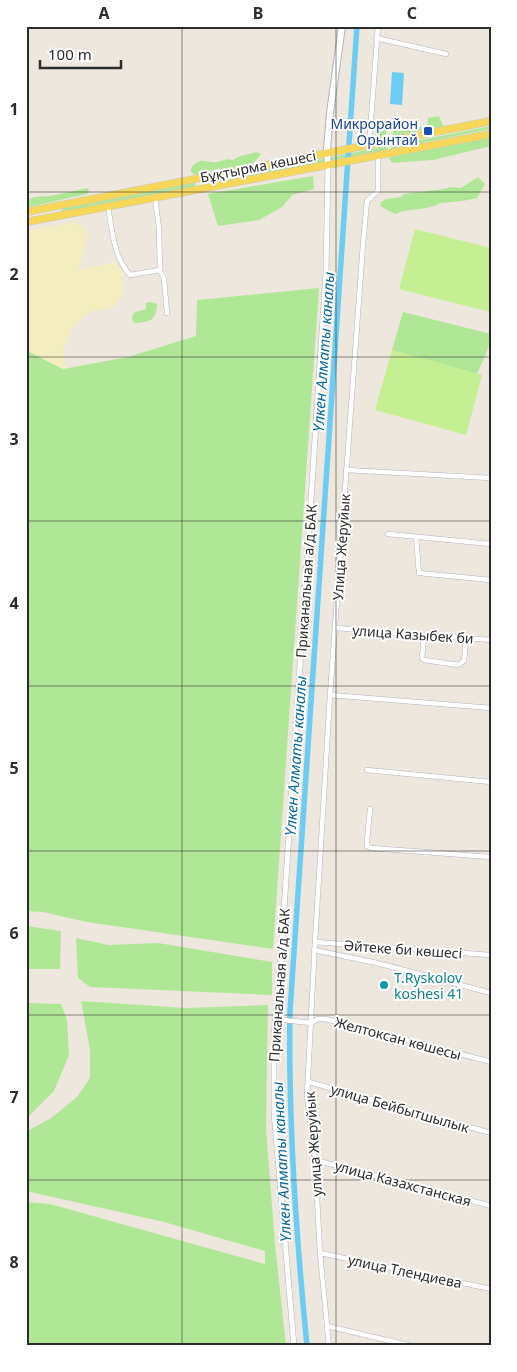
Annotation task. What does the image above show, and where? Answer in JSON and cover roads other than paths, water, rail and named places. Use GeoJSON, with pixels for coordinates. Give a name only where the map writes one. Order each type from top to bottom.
{"type":"FeatureCollection","features":[{"type":"Feature","properties":{"kind":"main road","name":"Приканальная а/д БАК"},"geometry":{"type":"LineString","coordinates":[[331,164],[328,153],[330,113],[342,26]]}},
{"type":"Feature","properties":{"kind":"main road","name":"Бұқтырма көшесі"},"geometry":{"type":"LineString","coordinates":[[26,212],[491,122]]}},
{"type":"Feature","properties":{"kind":"main road","name":"Бұқтырма көшесі"},"geometry":{"type":"LineString","coordinates":[[26,222],[491,134]]}},
{"type":"Feature","properties":{"kind":"main road"},"geometry":{"type":"LineString","coordinates":[[199,178],[201,188]]}},
{"type":"Feature","properties":{"kind":"main road"},"geometry":{"type":"LineString","coordinates":[[57,206],[58,216]]}},
{"type":"Feature","properties":{"kind":"street"},"geometry":{"type":"LineString","coordinates":[[366,146],[378,26]]}},
{"type":"Feature","properties":{"kind":"street"},"geometry":{"type":"LineString","coordinates":[[376,38],[446,54]]}},
{"type":"Feature","properties":{"kind":"street","name":"Улица Жеруйык"},"geometry":{"type":"LineString","coordinates":[[315,942],[330,695],[363,244],[367,201],[378,191],[378,156]]}},
{"type":"Feature","properties":{"kind":"street","name":"Приканальная а/д БАК"},"geometry":{"type":"LineString","coordinates":[[294,1346],[274,1112],[274,1036],[295,757],[326,272],[331,164]]}},
{"type":"Feature","properties":{"kind":"street"},"geometry":{"type":"LineString","coordinates":[[155,197],[159,230],[160,270],[164,279],[167,313]]}},
{"type":"Feature","properties":{"kind":"street"},"geometry":{"type":"LineString","coordinates":[[108,206],[114,243],[119,258],[127,271],[133,275],[160,270]]}},
{"type":"Feature","properties":{"kind":"street"},"geometry":{"type":"LineString","coordinates":[[346,470],[491,478]]}},
{"type":"Feature","properties":{"kind":"street"},"geometry":{"type":"LineString","coordinates":[[388,534],[491,544]]}},
{"type":"Feature","properties":{"kind":"street"},"geometry":{"type":"LineString","coordinates":[[416,537],[419,573],[491,580]]}},
{"type":"Feature","properties":{"kind":"street","name":"улица Казыбек би"},"geometry":{"type":"LineString","coordinates":[[335,628],[491,640]]}},
{"type":"Feature","properties":{"kind":"street"},"geometry":{"type":"LineString","coordinates":[[424,636],[422,658],[424,660],[458,665],[464,661],[466,638]]}},
{"type":"Feature","properties":{"kind":"street"},"geometry":{"type":"LineString","coordinates":[[330,695],[491,708]]}},
{"type":"Feature","properties":{"kind":"street"},"geometry":{"type":"LineString","coordinates":[[366,770],[491,782]]}},
{"type":"Feature","properties":{"kind":"street"},"geometry":{"type":"LineString","coordinates":[[370,809],[367,846],[371,848],[491,857]]}},
{"type":"Feature","properties":{"kind":"street","name":"улица Жеруйык"},"geometry":{"type":"LineString","coordinates":[[315,942],[309,1023],[308,1096],[315,1160],[320,1252],[329,1346]]}},
{"type":"Feature","properties":{"kind":"street","name":"Әйтеке би көшесі"},"geometry":{"type":"LineString","coordinates":[[315,942],[491,955]]}},
{"type":"Feature","properties":{"kind":"street"},"geometry":{"type":"LineString","coordinates":[[314,950],[377,963],[491,993]]}},
{"type":"Feature","properties":{"kind":"street","name":"Желтоксан көшесы"},"geometry":{"type":"LineString","coordinates":[[275,1019],[309,1023],[318,1019],[326,1019],[491,1062]]}},
{"type":"Feature","properties":{"kind":"street","name":"улица Бейбытшылык"},"geometry":{"type":"LineString","coordinates":[[309,1082],[491,1133]]}},
{"type":"Feature","properties":{"kind":"street","name":"улица Казахстанская"},"geometry":{"type":"LineString","coordinates":[[315,1160],[491,1206]]}},
{"type":"Feature","properties":{"kind":"street","name":"улица Тлендиева"},"geometry":{"type":"LineString","coordinates":[[320,1252],[491,1289]]}},
{"type":"Feature","properties":{"kind":"street"},"geometry":{"type":"LineString","coordinates":[[327,1326],[412,1346]]}},
{"type":"Feature","properties":{"kind":"water"},"geometry":{"type":"Polygon","coordinates":[[[392,72],[404,73],[402,105],[390,104],[392,72]]]}},
{"type":"Feature","properties":{"kind":"waterway","name":"Үлкен Алматы каналы"},"geometry":{"type":"LineString","coordinates":[[307,1346],[299,1263],[294,1179],[290,1095],[290,1011],[357,26]]}},
{"type":"Feature","properties":{"kind":"place","name":"Микрорайон Орынтай"},"geometry":{"type":"Point","coordinates":[428,131]}},
{"type":"Feature","properties":{"kind":"place","name":"T.Ryskolov koshesi 41"},"geometry":{"type":"Point","coordinates":[384,985]}}]}
